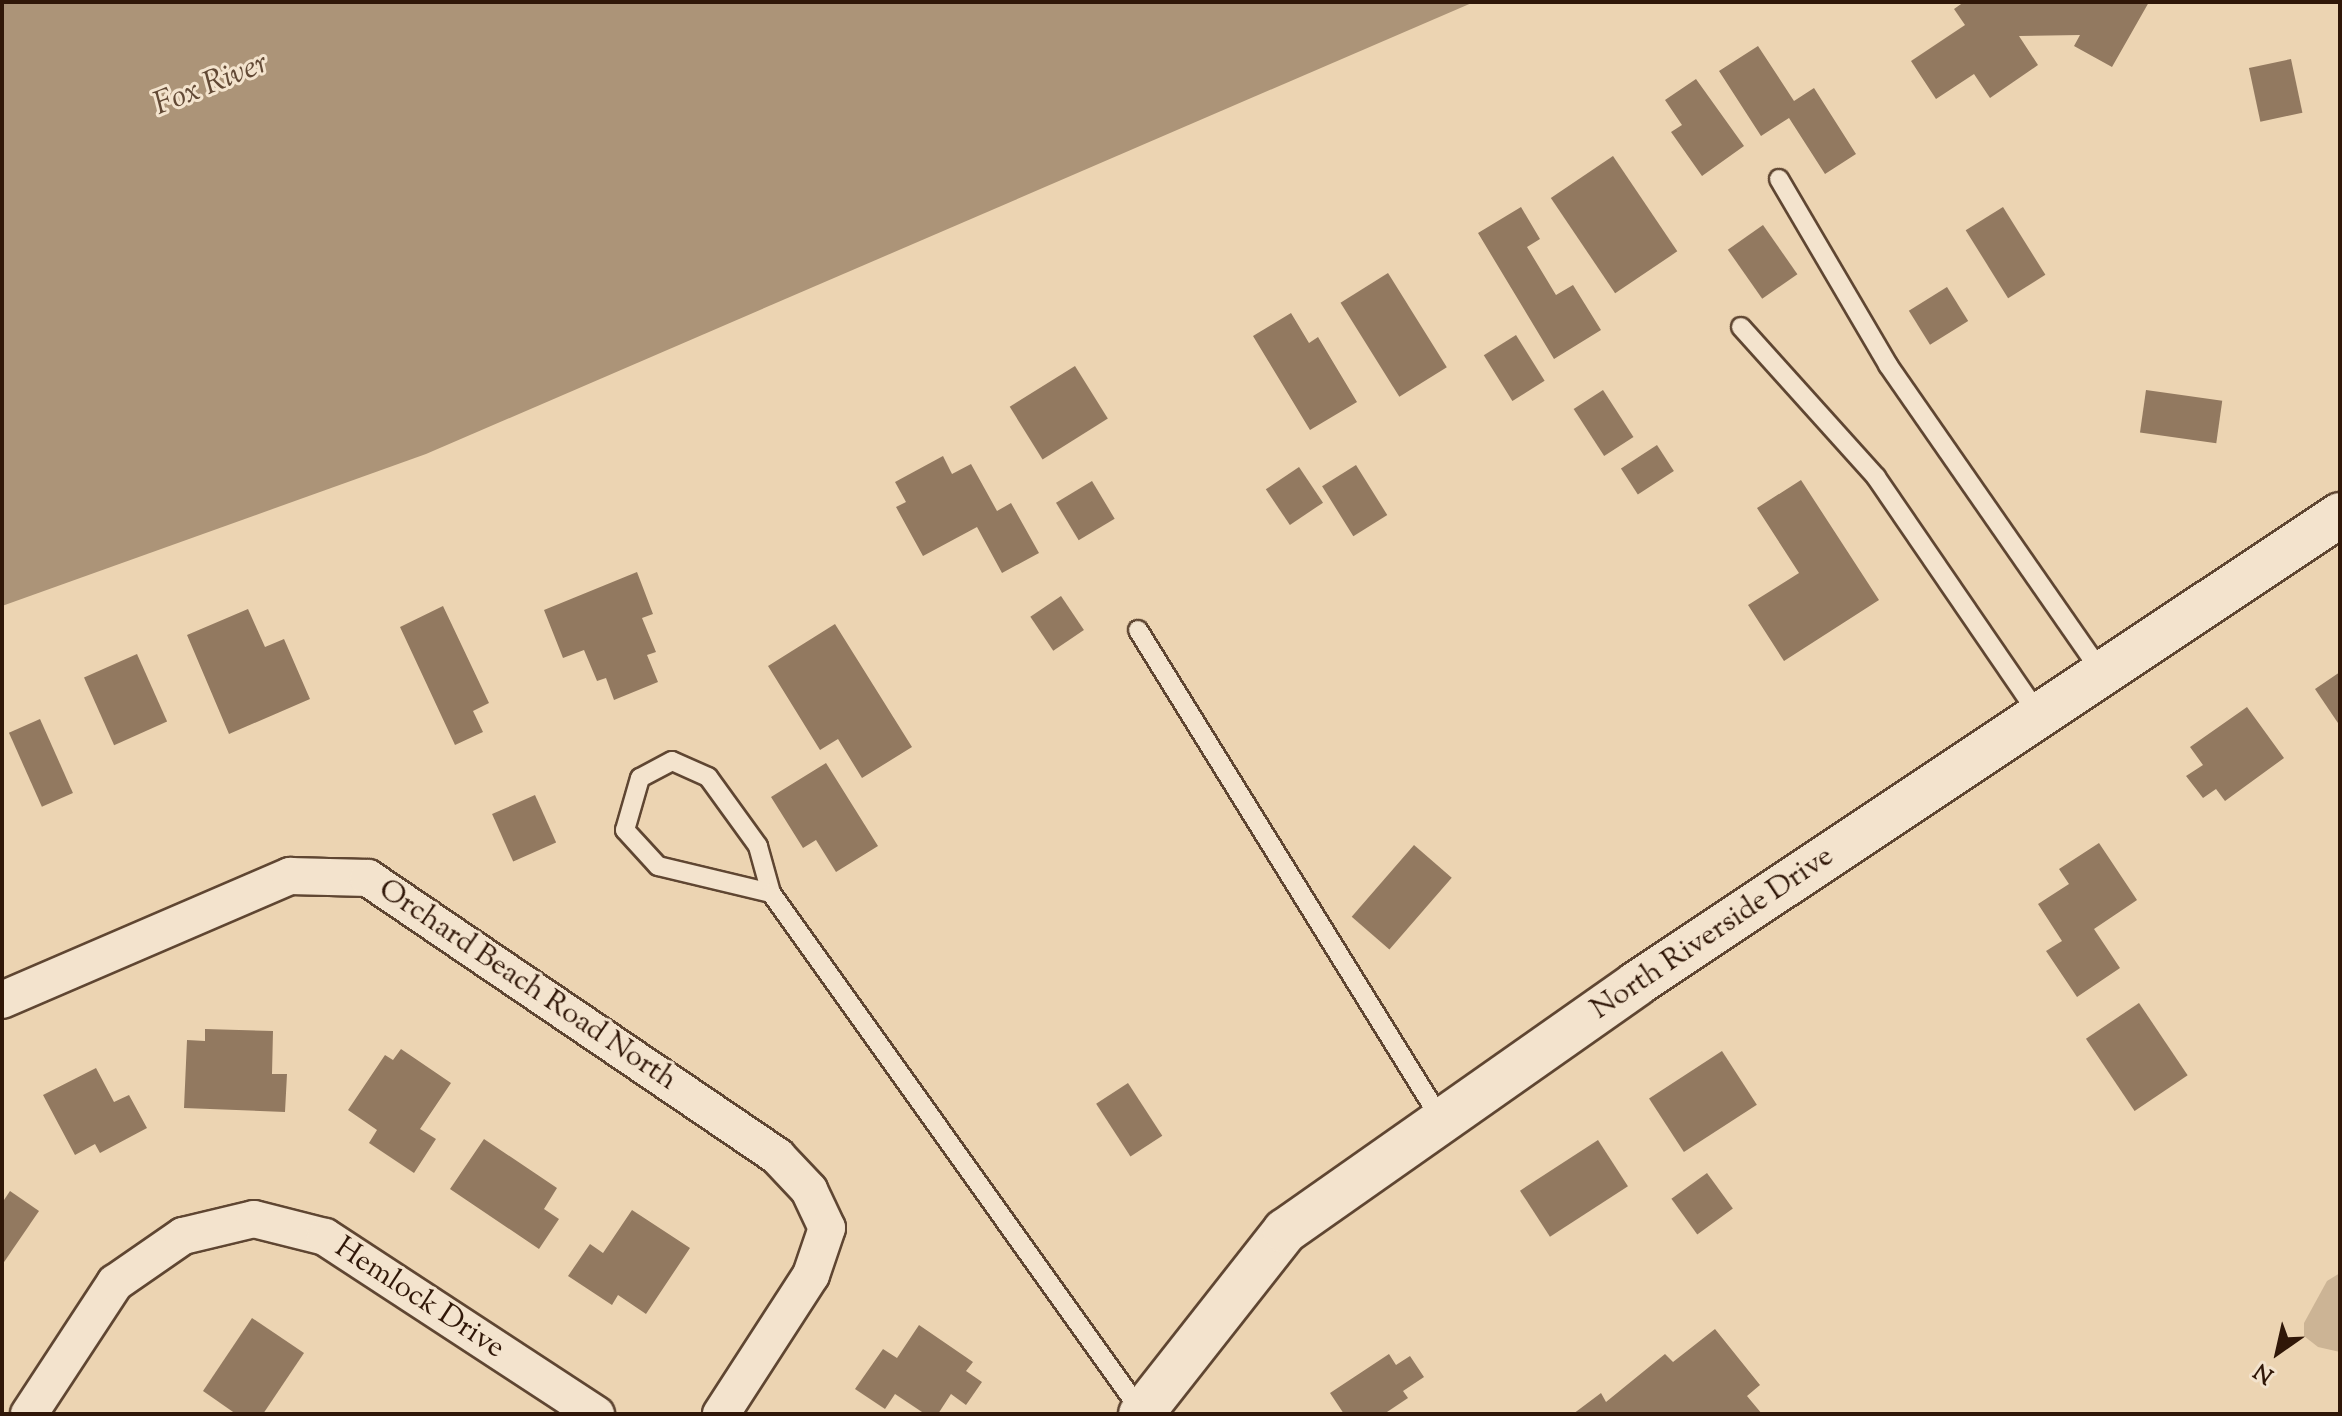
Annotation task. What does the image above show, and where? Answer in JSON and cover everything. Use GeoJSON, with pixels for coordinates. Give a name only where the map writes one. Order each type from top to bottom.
{"type":"FeatureCollection","features":[{"type":"Feature","properties":{"kind":"street","name":"North Riverside Drive"},"geometry":{"type":"LineString","coordinates":[[1142,1414],[1285,1231],[1636,984],[2340,515]]}},
{"type":"Feature","properties":{"kind":"street","name":"Orchard Beach Road North"},"geometry":{"type":"LineString","coordinates":[[2,1000],[290,876],[368,878],[777,1156],[809,1190],[827,1228],[811,1275],[721,1414]]}},
{"type":"Feature","properties":{"kind":"street","name":"Hemlock Drive"},"geometry":{"type":"LineString","coordinates":[[29,1414],[115,1283],[183,1236],[254,1219],[325,1237],[596,1414]]}},
{"type":"Feature","properties":{"kind":"lane"},"geometry":{"type":"LineString","coordinates":[[1779,179],[1888,365],[2102,673]]}},
{"type":"Feature","properties":{"kind":"lane"},"geometry":{"type":"LineString","coordinates":[[1741,327],[1876,477],[2039,715]]}},
{"type":"Feature","properties":{"kind":"lane"},"geometry":{"type":"LineString","coordinates":[[1138,630],[1442,1121]]}},
{"type":"Feature","properties":{"kind":"lane"},"geometry":{"type":"LineString","coordinates":[[771,893],[658,866],[625,830],[640,778],[672,761],[708,777],[758,846],[771,893],[1142,1414]]}},
{"type":"Feature","properties":{"kind":"shaded area"},"geometry":{"type":"Polygon","coordinates":[[[2340,1273],[2340,1352],[2318,1347],[2304,1336],[2304,1323],[2327,1281],[2340,1273]]]}},
{"type":"Feature","properties":{"kind":"water","name":"Fox River"},"geometry":{"type":"Polygon","coordinates":[[[2,2],[1474,2],[426,454],[2,606],[2,2]]]}},
{"type":"Feature","properties":{"kind":"building"},"geometry":{"type":"Polygon","coordinates":[[[1964,2],[2149,2],[2112,67],[2074,46],[2080,35],[2019,36],[2038,65],[1990,98],[1974,74],[1936,99],[1911,61],[1965,25],[1954,9],[1964,2]]]}},
{"type":"Feature","properties":{"kind":"building"},"geometry":{"type":"Polygon","coordinates":[[[1758,46],[1794,101],[1814,88],[1856,154],[1825,174],[1789,118],[1761,136],[1719,71],[1758,46]]]}},
{"type":"Feature","properties":{"kind":"building"},"geometry":{"type":"Polygon","coordinates":[[[2291,59],[2302,113],[2260,122],[2249,68],[2291,59]]]}},
{"type":"Feature","properties":{"kind":"building"},"geometry":{"type":"Polygon","coordinates":[[[1696,79],[1744,146],[1702,176],[1671,132],[1682,125],[1665,100],[1696,79]]]}},
{"type":"Feature","properties":{"kind":"building"},"geometry":{"type":"Polygon","coordinates":[[[1613,156],[1677,251],[1615,293],[1551,198],[1613,156]]]}},
{"type":"Feature","properties":{"kind":"building"},"geometry":{"type":"Polygon","coordinates":[[[1521,207],[1540,239],[1527,247],[1556,295],[1573,285],[1601,330],[1554,359],[1478,233],[1521,207]]]}},
{"type":"Feature","properties":{"kind":"building"},"geometry":{"type":"Polygon","coordinates":[[[2003,207],[2045,275],[2008,298],[1966,230],[2003,207]]]}},
{"type":"Feature","properties":{"kind":"building"},"geometry":{"type":"Polygon","coordinates":[[[1763,225],[1797,274],[1762,299],[1728,250],[1763,225]]]}},
{"type":"Feature","properties":{"kind":"building"},"geometry":{"type":"Polygon","coordinates":[[[1388,273],[1447,367],[1399,397],[1341,303],[1388,273]]]}},
{"type":"Feature","properties":{"kind":"building"},"geometry":{"type":"Polygon","coordinates":[[[1947,287],[1968,321],[1930,345],[1909,311],[1947,287]]]}},
{"type":"Feature","properties":{"kind":"building"},"geometry":{"type":"Polygon","coordinates":[[[1291,313],[1309,343],[1318,337],[1357,402],[1310,430],[1253,336],[1291,313]]]}},
{"type":"Feature","properties":{"kind":"building"},"geometry":{"type":"Polygon","coordinates":[[[1516,335],[1545,381],[1512,401],[1484,355],[1516,335]]]}},
{"type":"Feature","properties":{"kind":"building"},"geometry":{"type":"Polygon","coordinates":[[[1075,366],[1108,419],[1043,459],[1010,407],[1075,366]]]}},
{"type":"Feature","properties":{"kind":"building"},"geometry":{"type":"Polygon","coordinates":[[[1603,390],[1633,437],[1604,456],[1574,409],[1603,390]]]}},
{"type":"Feature","properties":{"kind":"building"},"geometry":{"type":"Polygon","coordinates":[[[2146,390],[2222,401],[2216,443],[2140,433],[2146,390]]]}},
{"type":"Feature","properties":{"kind":"building"},"geometry":{"type":"Polygon","coordinates":[[[1657,445],[1674,471],[1638,494],[1621,468],[1657,445]]]}},
{"type":"Feature","properties":{"kind":"building"},"geometry":{"type":"Polygon","coordinates":[[[943,456],[952,474],[971,464],[997,511],[1011,503],[1039,553],[1002,573],[977,527],[923,556],[896,507],[906,502],[895,482],[943,456]]]}},
{"type":"Feature","properties":{"kind":"building"},"geometry":{"type":"Polygon","coordinates":[[[1356,465],[1387,515],[1353,536],[1322,486],[1356,465]]]}},
{"type":"Feature","properties":{"kind":"building"},"geometry":{"type":"Polygon","coordinates":[[[1299,467],[1323,503],[1290,525],[1266,489],[1299,467]]]}},
{"type":"Feature","properties":{"kind":"building"},"geometry":{"type":"Polygon","coordinates":[[[1801,480],[1879,600],[1784,661],[1748,605],[1799,573],[1757,508],[1801,480]]]}},
{"type":"Feature","properties":{"kind":"building"},"geometry":{"type":"Polygon","coordinates":[[[1092,481],[1115,519],[1079,540],[1056,503],[1092,481]]]}},
{"type":"Feature","properties":{"kind":"building"},"geometry":{"type":"Polygon","coordinates":[[[637,572],[653,614],[642,618],[656,652],[647,655],[658,682],[614,700],[606,678],[597,681],[584,650],[563,658],[544,610],[637,572]]]}},
{"type":"Feature","properties":{"kind":"building"},"geometry":{"type":"Polygon","coordinates":[[[1061,596],[1084,630],[1053,651],[1030,617],[1061,596]]]}},
{"type":"Feature","properties":{"kind":"building"},"geometry":{"type":"Polygon","coordinates":[[[443,606],[489,703],[473,711],[483,732],[455,745],[400,627],[443,606]]]}},
{"type":"Feature","properties":{"kind":"building"},"geometry":{"type":"Polygon","coordinates":[[[248,609],[265,647],[284,639],[310,699],[229,734],[187,635],[248,609]]]}},
{"type":"Feature","properties":{"kind":"building"},"geometry":{"type":"Polygon","coordinates":[[[835,624],[912,747],[862,778],[838,739],[820,750],[768,666],[835,624]]]}},
{"type":"Feature","properties":{"kind":"building"},"geometry":{"type":"Polygon","coordinates":[[[137,654],[167,722],[114,745],[84,678],[137,654]]]}},
{"type":"Feature","properties":{"kind":"building"},"geometry":{"type":"Polygon","coordinates":[[[2340,672],[2340,726],[2315,689],[2340,672]]]}},
{"type":"Feature","properties":{"kind":"building"},"geometry":{"type":"Polygon","coordinates":[[[2247,707],[2284,758],[2225,801],[2216,789],[2203,798],[2186,776],[2203,765],[2190,747],[2247,707]]]}},
{"type":"Feature","properties":{"kind":"building"},"geometry":{"type":"Polygon","coordinates":[[[40,719],[73,793],[42,807],[9,733],[40,719]]]}},
{"type":"Feature","properties":{"kind":"building"},"geometry":{"type":"Polygon","coordinates":[[[826,763],[878,846],[836,872],[816,840],[803,848],[771,797],[826,763]]]}},
{"type":"Feature","properties":{"kind":"building"},"geometry":{"type":"Polygon","coordinates":[[[535,795],[556,843],[513,862],[492,814],[535,795]]]}},
{"type":"Feature","properties":{"kind":"building"},"geometry":{"type":"Polygon","coordinates":[[[2099,843],[2137,900],[2094,929],[2120,968],[2077,997],[2046,951],[2062,941],[2038,904],[2069,884],[2059,869],[2099,843]]]}},
{"type":"Feature","properties":{"kind":"building"},"geometry":{"type":"Polygon","coordinates":[[[1414,845],[1452,878],[1389,950],[1352,917],[1414,845]]]}},
{"type":"Feature","properties":{"kind":"building"},"geometry":{"type":"Polygon","coordinates":[[[2139,1003],[2188,1075],[2135,1111],[2086,1039],[2139,1003]]]}},
{"type":"Feature","properties":{"kind":"building"},"geometry":{"type":"Polygon","coordinates":[[[205,1029],[273,1031],[272,1074],[287,1074],[285,1112],[184,1108],[187,1040],[205,1041],[205,1029]]]}},
{"type":"Feature","properties":{"kind":"building"},"geometry":{"type":"Polygon","coordinates":[[[401,1049],[451,1083],[420,1129],[436,1139],[414,1173],[369,1143],[377,1130],[348,1110],[385,1055],[393,1060],[401,1049]]]}},
{"type":"Feature","properties":{"kind":"building"},"geometry":{"type":"Polygon","coordinates":[[[1722,1051],[1757,1105],[1684,1152],[1649,1098],[1722,1051]]]}},
{"type":"Feature","properties":{"kind":"building"},"geometry":{"type":"Polygon","coordinates":[[[96,1068],[114,1102],[129,1095],[147,1128],[100,1153],[95,1144],[75,1155],[43,1095],[96,1068]]]}},
{"type":"Feature","properties":{"kind":"building"},"geometry":{"type":"Polygon","coordinates":[[[1128,1083],[1162,1136],[1130,1157],[1096,1104],[1128,1083]]]}},
{"type":"Feature","properties":{"kind":"building"},"geometry":{"type":"Polygon","coordinates":[[[484,1139],[557,1188],[544,1209],[559,1219],[539,1249],[450,1189],[484,1139]]]}},
{"type":"Feature","properties":{"kind":"building"},"geometry":{"type":"Polygon","coordinates":[[[1598,1140],[1628,1186],[1550,1237],[1520,1191],[1598,1140]]]}},
{"type":"Feature","properties":{"kind":"building"},"geometry":{"type":"Polygon","coordinates":[[[1707,1173],[1733,1209],[1697,1234],[1671,1199],[1707,1173]]]}},
{"type":"Feature","properties":{"kind":"building"},"geometry":{"type":"Polygon","coordinates":[[[10,1191],[39,1211],[2,1265],[2,1203],[10,1191]]]}},
{"type":"Feature","properties":{"kind":"building"},"geometry":{"type":"Polygon","coordinates":[[[632,1210],[690,1248],[646,1314],[618,1295],[612,1305],[568,1276],[590,1244],[603,1253],[632,1210]]]}},
{"type":"Feature","properties":{"kind":"building"},"geometry":{"type":"Polygon","coordinates":[[[252,1318],[304,1353],[263,1414],[236,1414],[203,1391],[252,1318]]]}},
{"type":"Feature","properties":{"kind":"building"},"geometry":{"type":"Polygon","coordinates":[[[919,1325],[973,1362],[966,1371],[982,1382],[966,1405],[951,1394],[938,1414],[925,1414],[895,1394],[885,1409],[855,1389],[883,1349],[897,1358],[919,1325]]]}},
{"type":"Feature","properties":{"kind":"building"},"geometry":{"type":"Polygon","coordinates":[[[1715,1329],[1760,1385],[1747,1396],[1762,1414],[1573,1414],[1601,1393],[1606,1402],[1665,1354],[1673,1362],[1715,1329]]]}},
{"type":"Feature","properties":{"kind":"building"},"geometry":{"type":"Polygon","coordinates":[[[1389,1354],[1396,1365],[1410,1356],[1424,1377],[1403,1391],[1408,1398],[1384,1414],[1344,1414],[1330,1393],[1389,1354]]]}}]}
